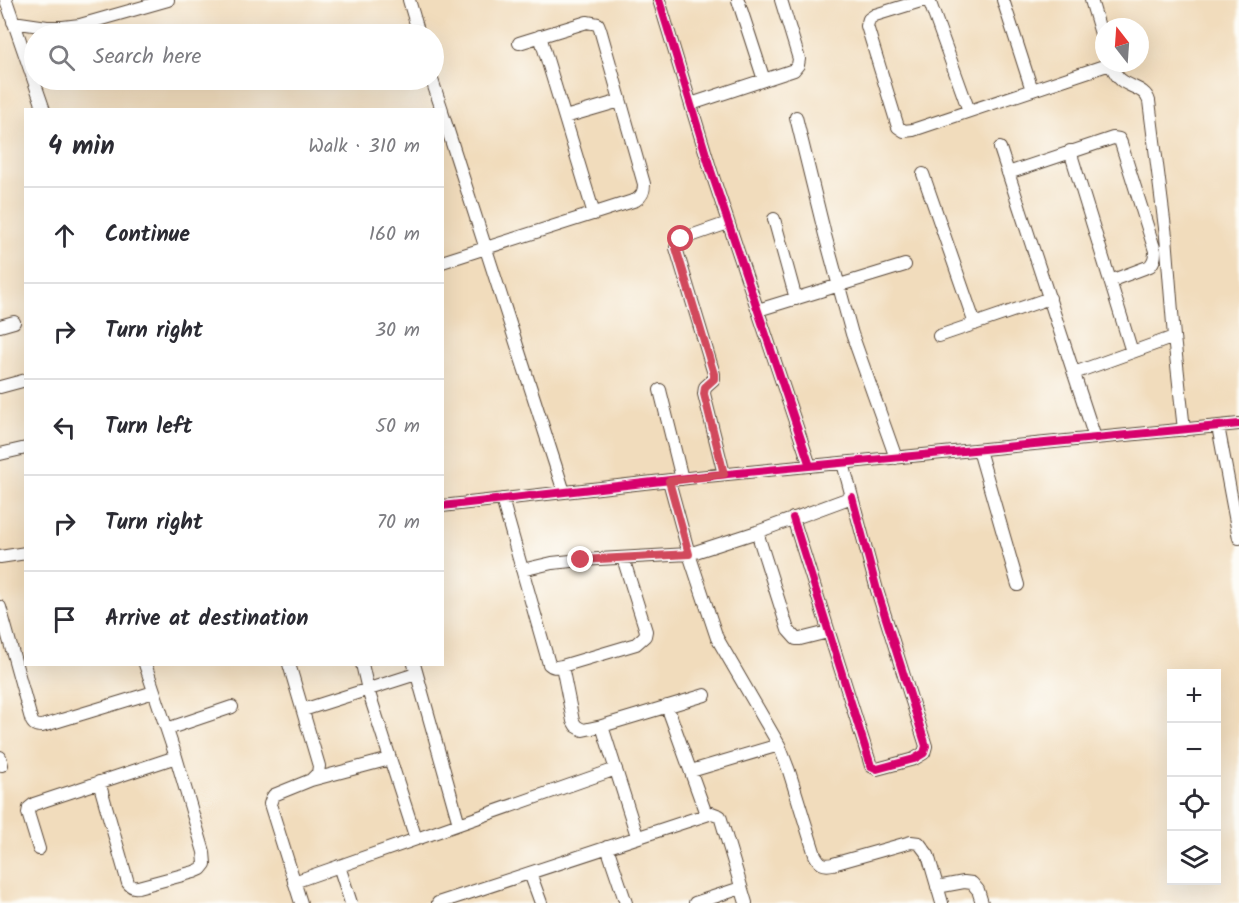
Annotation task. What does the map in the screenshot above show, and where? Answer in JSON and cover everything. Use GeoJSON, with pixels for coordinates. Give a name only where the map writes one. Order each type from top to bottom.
{"type":"FeatureCollection","features":[{"type":"Feature","properties":{"kind":"street"},"geometry":{"type":"LineString","coordinates":[[6,0],[24,53]]}},
{"type":"Feature","properties":{"kind":"street"},"geometry":{"type":"LineString","coordinates":[[79,24],[168,0]]}},
{"type":"Feature","properties":{"kind":"street"},"geometry":{"type":"LineString","coordinates":[[409,0],[416,24]]}},
{"type":"Feature","properties":{"kind":"street"},"geometry":{"type":"LineString","coordinates":[[738,0],[764,80]]}},
{"type":"Feature","properties":{"kind":"street"},"geometry":{"type":"LineString","coordinates":[[691,104],[794,70],[799,59],[781,0]]}},
{"type":"Feature","properties":{"kind":"street"},"geometry":{"type":"LineString","coordinates":[[924,0],[875,15],[869,20],[867,26],[898,127],[904,131],[913,130],[1095,68]]}},
{"type":"Feature","properties":{"kind":"street"},"geometry":{"type":"LineString","coordinates":[[929,0],[969,111]]}},
{"type":"Feature","properties":{"kind":"street"},"geometry":{"type":"LineString","coordinates":[[1003,0],[1032,90]]}},
{"type":"Feature","properties":{"kind":"street"},"geometry":{"type":"LineString","coordinates":[[1091,0],[1096,18]]}},
{"type":"Feature","properties":{"kind":"street"},"geometry":{"type":"LineString","coordinates":[[664,1],[691,104],[728,223],[810,466]]}},
{"type":"Feature","properties":{"kind":"street"},"geometry":{"type":"LineString","coordinates":[[13,22],[26,24]]}},
{"type":"Feature","properties":{"kind":"street"},"geometry":{"type":"LineString","coordinates":[[444,261],[636,200],[644,191],[644,184],[598,24],[587,22],[519,43]]}},
{"type":"Feature","properties":{"kind":"street"},"geometry":{"type":"LineString","coordinates":[[540,36],[594,213]]}},
{"type":"Feature","properties":{"kind":"street"},"geometry":{"type":"LineString","coordinates":[[1114,72],[1122,81],[1143,91],[1149,101],[1166,236],[1184,430]]}},
{"type":"Feature","properties":{"kind":"street"},"geometry":{"type":"LineString","coordinates":[[37,90],[43,108]]}},
{"type":"Feature","properties":{"kind":"street"},"geometry":{"type":"LineString","coordinates":[[435,90],[441,108]]}},
{"type":"Feature","properties":{"kind":"street"},"geometry":{"type":"LineString","coordinates":[[565,117],[620,101]]}},
{"type":"Feature","properties":{"kind":"street"},"geometry":{"type":"LineString","coordinates":[[444,117],[564,492]]}},
{"type":"Feature","properties":{"kind":"street"},"geometry":{"type":"LineString","coordinates":[[796,117],[852,334],[896,458]]}},
{"type":"Feature","properties":{"kind":"street"},"geometry":{"type":"LineString","coordinates":[[1008,173],[1070,151],[1113,138],[1119,139],[1155,257],[1150,266],[1110,281]]}},
{"type":"Feature","properties":{"kind":"street"},"geometry":{"type":"LineString","coordinates":[[1000,148],[1095,438]]}},
{"type":"Feature","properties":{"kind":"street"},"geometry":{"type":"LineString","coordinates":[[1070,151],[1132,352]]}},
{"type":"Feature","properties":{"kind":"street"},"geometry":{"type":"LineString","coordinates":[[923,174],[975,324]]}},
{"type":"Feature","properties":{"kind":"street"},"geometry":{"type":"LineString","coordinates":[[774,219],[796,298]]}},
{"type":"Feature","properties":{"kind":"street"},"geometry":{"type":"LineString","coordinates":[[724,474],[704,394],[705,387],[714,379],[714,374],[676,248],[681,239],[728,223]]}},
{"type":"Feature","properties":{"kind":"street"},"geometry":{"type":"LineString","coordinates":[[758,310],[905,265]]}},
{"type":"Feature","properties":{"kind":"street"},"geometry":{"type":"LineString","coordinates":[[939,336],[1050,298]]}},
{"type":"Feature","properties":{"kind":"street"},"geometry":{"type":"LineString","coordinates":[[0,326],[14,322]]}},
{"type":"Feature","properties":{"kind":"street"},"geometry":{"type":"LineString","coordinates":[[1074,373],[1174,336]]}},
{"type":"Feature","properties":{"kind":"street"},"geometry":{"type":"LineString","coordinates":[[0,387],[24,381]]}},
{"type":"Feature","properties":{"kind":"street"},"geometry":{"type":"LineString","coordinates":[[660,390],[682,479]]}},
{"type":"Feature","properties":{"kind":"street"},"geometry":{"type":"LineString","coordinates":[[444,506],[724,474],[1239,424]]}},
{"type":"Feature","properties":{"kind":"street"},"geometry":{"type":"LineString","coordinates":[[1218,426],[1239,538]]}},
{"type":"Feature","properties":{"kind":"street"},"geometry":{"type":"LineString","coordinates":[[0,454],[24,448]]}},
{"type":"Feature","properties":{"kind":"street"},"geometry":{"type":"LineString","coordinates":[[979,450],[1018,585]]}},
{"type":"Feature","properties":{"kind":"street"},"geometry":{"type":"LineString","coordinates":[[793,518],[871,766],[877,769],[922,755],[926,746],[877,590],[843,463]]}},
{"type":"Feature","properties":{"kind":"street"},"geometry":{"type":"LineString","coordinates":[[669,481],[689,554],[717,638],[780,745],[815,855],[822,864],[826,865],[911,842],[919,843],[928,855],[942,903]]}},
{"type":"Feature","properties":{"kind":"street"},"geometry":{"type":"LineString","coordinates":[[522,570],[567,561],[689,554],[852,497]]}},
{"type":"Feature","properties":{"kind":"street"},"geometry":{"type":"LineString","coordinates":[[502,499],[549,664],[554,667],[636,644],[645,636],[646,631],[623,558]]}},
{"type":"Feature","properties":{"kind":"street"},"geometry":{"type":"LineString","coordinates":[[757,532],[788,630],[796,639],[828,632]]}},
{"type":"Feature","properties":{"kind":"street"},"geometry":{"type":"LineString","coordinates":[[0,557],[24,554]]}},
{"type":"Feature","properties":{"kind":"street"},"geometry":{"type":"LineString","coordinates":[[0,607],[20,661],[31,719],[36,726],[154,692]]}},
{"type":"Feature","properties":{"kind":"street"},"geometry":{"type":"LineString","coordinates":[[99,782],[130,886],[134,888],[194,872],[206,864],[176,757],[147,666]]}},
{"type":"Feature","properties":{"kind":"street"},"geometry":{"type":"LineString","coordinates":[[291,666],[319,766],[318,773],[311,780]]}},
{"type":"Feature","properties":{"kind":"street"},"geometry":{"type":"LineString","coordinates":[[362,666],[416,840]]}},
{"type":"Feature","properties":{"kind":"street"},"geometry":{"type":"LineString","coordinates":[[562,666],[573,721],[583,730],[705,695]]}},
{"type":"Feature","properties":{"kind":"street"},"geometry":{"type":"LineString","coordinates":[[303,710],[368,690],[415,669],[459,824]]}},
{"type":"Feature","properties":{"kind":"street"},"geometry":{"type":"LineString","coordinates":[[667,706],[706,814]]}},
{"type":"Feature","properties":{"kind":"street"},"geometry":{"type":"LineString","coordinates":[[167,729],[232,707]]}},
{"type":"Feature","properties":{"kind":"street"},"geometry":{"type":"LineString","coordinates":[[602,726],[637,836]]}},
{"type":"Feature","properties":{"kind":"street"},"geometry":{"type":"LineString","coordinates":[[691,771],[780,745]]}},
{"type":"Feature","properties":{"kind":"street"},"geometry":{"type":"LineString","coordinates":[[39,849],[28,813],[29,808],[38,802],[176,757]]}},
{"type":"Feature","properties":{"kind":"street"},"geometry":{"type":"LineString","coordinates":[[301,903],[270,801],[274,795],[311,780],[390,759]]}},
{"type":"Feature","properties":{"kind":"street"},"geometry":{"type":"LineString","coordinates":[[294,882],[616,769]]}},
{"type":"Feature","properties":{"kind":"street"},"geometry":{"type":"LineString","coordinates":[[438,903],[461,900],[530,873],[712,813],[720,816],[746,903]]}},
{"type":"Feature","properties":{"kind":"street"},"geometry":{"type":"LineString","coordinates":[[607,847],[626,903]]}},
{"type":"Feature","properties":{"kind":"street"},"geometry":{"type":"LineString","coordinates":[[339,866],[351,903]]}},
{"type":"Feature","properties":{"kind":"street"},"geometry":{"type":"LineString","coordinates":[[530,873],[541,903]]}},
{"type":"Feature","properties":{"kind":"street"},"geometry":{"type":"LineString","coordinates":[[937,887],[964,882],[972,883],[978,890],[982,903]]}},
{"type":"Feature","properties":{"kind":"street"},"geometry":{"type":"LineString","coordinates":[[695,903],[741,888]]}},
{"type":"Feature","properties":{"kind":"cycle path"},"geometry":{"type":"LineString","coordinates":[[659,0],[711,171],[810,466]]}},
{"type":"Feature","properties":{"kind":"cycle path"},"geometry":{"type":"LineString","coordinates":[[444,506],[697,477],[1239,424]]}},
{"type":"Feature","properties":{"kind":"cycle path"},"geometry":{"type":"LineString","coordinates":[[793,518],[871,766],[877,769],[914,759],[924,753],[926,746],[877,590],[852,497]]}},
{"type":"Feature","properties":{"kind":"route"},"geometry":{"type":"LineString","coordinates":[[581,560],[689,554],[669,481],[724,474],[704,394],[705,387],[714,379],[714,374],[676,248],[681,239]]}}]}
